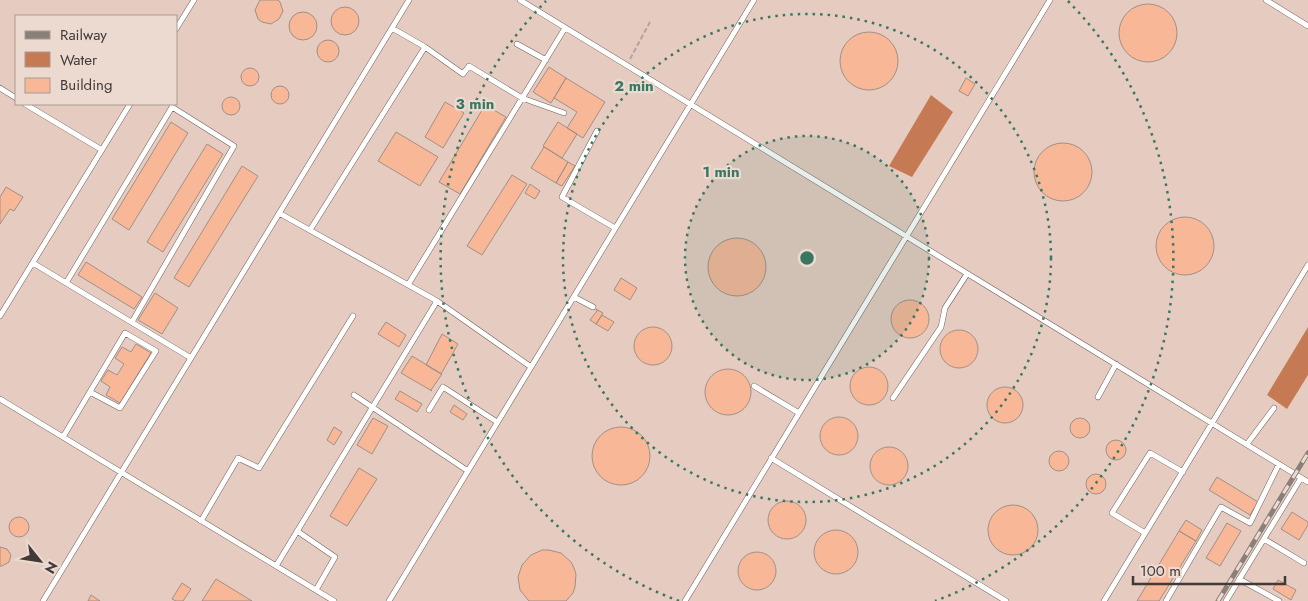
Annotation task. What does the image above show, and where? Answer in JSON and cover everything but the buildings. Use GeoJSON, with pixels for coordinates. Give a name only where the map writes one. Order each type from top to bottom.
{"type":"FeatureCollection","features":[{"type":"Feature","properties":{"kind":"lane"},"geometry":{"type":"LineString","coordinates":[[178,26],[194,0]]}},
{"type":"Feature","properties":{"kind":"lane"},"geometry":{"type":"LineString","coordinates":[[43,601],[409,0]]}},
{"type":"Feature","properties":{"kind":"lane"},"geometry":{"type":"LineString","coordinates":[[520,0],[1308,482]]}},
{"type":"Feature","properties":{"kind":"lane"},"geometry":{"type":"LineString","coordinates":[[389,601],[754,0]]}},
{"type":"Feature","properties":{"kind":"lane"},"geometry":{"type":"LineString","coordinates":[[685,601],[1050,0]]}},
{"type":"Feature","properties":{"kind":"lane"},"geometry":{"type":"LineString","coordinates":[[1266,0],[1308,26]]}},
{"type":"Feature","properties":{"kind":"lane"},"geometry":{"type":"LineString","coordinates":[[392,28],[425,47],[463,74],[469,66],[522,98],[564,113]]}},
{"type":"Feature","properties":{"kind":"lane"},"geometry":{"type":"LineString","coordinates":[[408,285],[565,28]]}},
{"type":"Feature","properties":{"kind":"lane"},"geometry":{"type":"LineString","coordinates":[[517,44],[546,60]]}},
{"type":"Feature","properties":{"kind":"lane"},"geometry":{"type":"LineString","coordinates":[[310,230],[425,47]]}},
{"type":"Feature","properties":{"kind":"lane"},"geometry":{"type":"LineString","coordinates":[[0,88],[15,97]]}},
{"type":"Feature","properties":{"kind":"lane"},"geometry":{"type":"LineString","coordinates":[[28,105],[102,150]]}},
{"type":"Feature","properties":{"kind":"lane"},"geometry":{"type":"LineString","coordinates":[[0,316],[129,105]]}},
{"type":"Feature","properties":{"kind":"lane"},"geometry":{"type":"LineString","coordinates":[[66,283],[172,107],[234,146],[132,322]]}},
{"type":"Feature","properties":{"kind":"lane"},"geometry":{"type":"LineString","coordinates":[[597,131],[562,197],[616,228]]}},
{"type":"Feature","properties":{"kind":"lane"},"geometry":{"type":"LineString","coordinates":[[279,213],[438,301],[531,367]]}},
{"type":"Feature","properties":{"kind":"lane"},"geometry":{"type":"LineString","coordinates":[[33,263],[191,358]]}},
{"type":"Feature","properties":{"kind":"lane"},"geometry":{"type":"LineString","coordinates":[[1104,601],[1308,265]]}},
{"type":"Feature","properties":{"kind":"lane"},"geometry":{"type":"LineString","coordinates":[[893,398],[941,327],[945,308],[967,274]]}},
{"type":"Feature","properties":{"kind":"lane"},"geometry":{"type":"LineString","coordinates":[[574,297],[593,307]]}},
{"type":"Feature","properties":{"kind":"lane"},"geometry":{"type":"LineString","coordinates":[[276,566],[438,301]]}},
{"type":"Feature","properties":{"kind":"lane"},"geometry":{"type":"LineString","coordinates":[[201,521],[238,458],[259,468],[353,316]]}},
{"type":"Feature","properties":{"kind":"lane"},"geometry":{"type":"LineString","coordinates":[[63,437],[125,333],[156,351],[120,408],[90,392]]}},
{"type":"Feature","properties":{"kind":"lane"},"geometry":{"type":"LineString","coordinates":[[1098,397],[1116,364]]}},
{"type":"Feature","properties":{"kind":"lane"},"geometry":{"type":"LineString","coordinates":[[754,386],[799,413]]}},
{"type":"Feature","properties":{"kind":"lane"},"geometry":{"type":"LineString","coordinates":[[429,410],[443,387],[497,422]]}},
{"type":"Feature","properties":{"kind":"lane"},"geometry":{"type":"LineString","coordinates":[[354,395],[468,471]]}},
{"type":"Feature","properties":{"kind":"lane"},"geometry":{"type":"LineString","coordinates":[[0,399],[334,601]]}},
{"type":"Feature","properties":{"kind":"lane"},"geometry":{"type":"LineString","coordinates":[[1247,444],[1274,408]]}},
{"type":"Feature","properties":{"kind":"lane"},"geometry":{"type":"LineString","coordinates":[[1145,533],[1112,513],[1150,453],[1182,472]]}},
{"type":"Feature","properties":{"kind":"lane"},"geometry":{"type":"LineString","coordinates":[[771,458],[1006,601]]}},
{"type":"Feature","properties":{"kind":"lane"},"geometry":{"type":"LineString","coordinates":[[1166,601],[1221,507],[1250,523],[1279,464]]}},
{"type":"Feature","properties":{"kind":"lane"},"geometry":{"type":"LineString","coordinates":[[1226,601],[1301,478]]}},
{"type":"Feature","properties":{"kind":"lane"},"geometry":{"type":"LineString","coordinates":[[297,531],[335,557],[316,590]]}},
{"type":"Feature","properties":{"kind":"lane"},"geometry":{"type":"LineString","coordinates":[[1264,539],[1304,563]]}},
{"type":"Feature","properties":{"kind":"lane"},"geometry":{"type":"LineString","coordinates":[[1239,579],[1279,601]]}},
{"type":"Feature","properties":{"kind":"path"},"geometry":{"type":"LineString","coordinates":[[627,65],[650,22]]}},
{"type":"Feature","properties":{"kind":"shaded area"},"geometry":{"type":"Polygon","coordinates":[[[0,0],[1308,0],[1308,601],[0,601],[0,0]]]}},
{"type":"Feature","properties":{"kind":"water"},"geometry":{"type":"Polygon","coordinates":[[[931,95],[953,112],[912,177],[889,166],[931,95]]]}},
{"type":"Feature","properties":{"kind":"water"},"geometry":{"type":"Polygon","coordinates":[[[1308,327],[1308,375],[1287,409],[1267,395],[1308,327]]]}},
{"type":"Feature","properties":{"kind":"railway"},"geometry":{"type":"LineString","coordinates":[[1218,601],[1308,453]]}}]}
